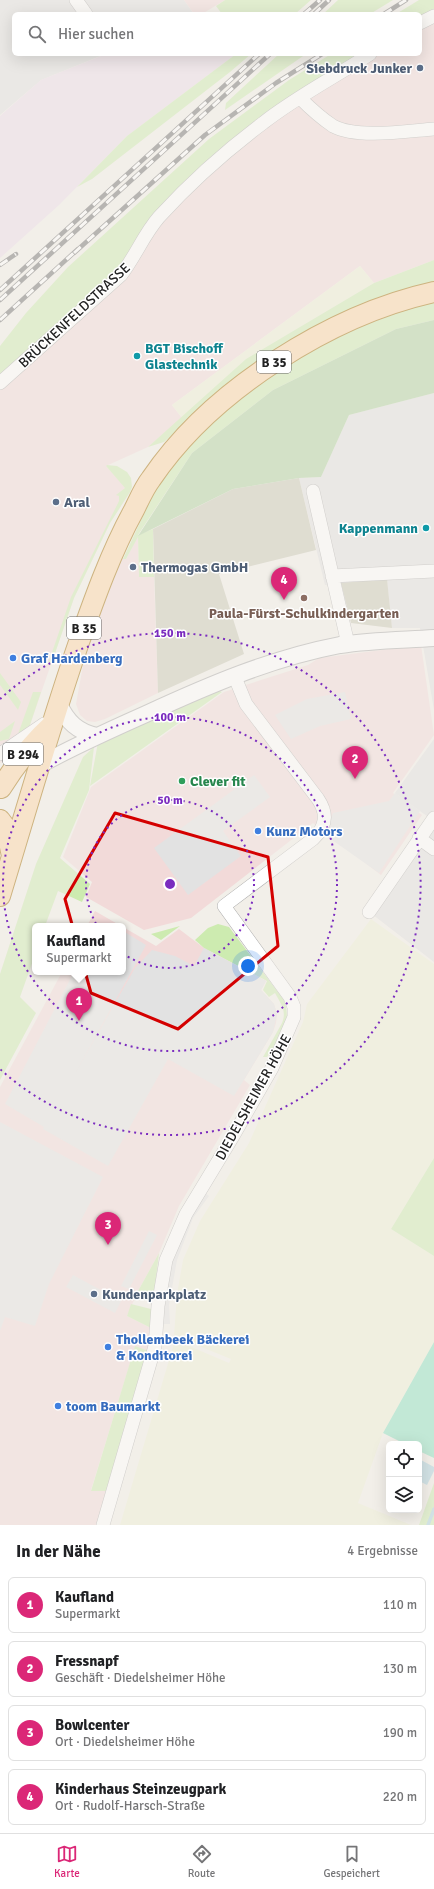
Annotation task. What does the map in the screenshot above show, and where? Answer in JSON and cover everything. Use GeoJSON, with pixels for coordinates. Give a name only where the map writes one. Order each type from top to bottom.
{"type":"FeatureCollection","features":[{"type":"Feature","properties":{"kind":"main road","name":"B 35"},"geometry":{"type":"LineString","coordinates":[[0,896],[55,716],[105,570],[118,540],[149,481],[162,463],[196,427],[223,401],[265,368],[291,351],[365,314],[405,299],[434,292]]}},
{"type":"Feature","properties":{"kind":"main road","name":"B 294"},"geometry":{"type":"LineString","coordinates":[[1,788],[32,743],[55,716]]}},
{"type":"Feature","properties":{"kind":"main road","name":"B 294"},"geometry":{"type":"LineString","coordinates":[[1,788],[40,766]]}},
{"type":"Feature","properties":{"kind":"main road"},"geometry":{"type":"LineString","coordinates":[[0,820],[6,828],[12,856]]}},
{"type":"Feature","properties":{"kind":"street"},"geometry":{"type":"LineString","coordinates":[[76,0],[85,12]]}},
{"type":"Feature","properties":{"kind":"street"},"geometry":{"type":"LineString","coordinates":[[422,22],[434,16]]}},
{"type":"Feature","properties":{"kind":"street","name":"BRÜCKENFELDSTRASSE"},"geometry":{"type":"LineString","coordinates":[[0,383],[121,275],[133,260],[148,232],[159,218],[203,174],[262,123],[367,56]]}},
{"type":"Feature","properties":{"kind":"street"},"geometry":{"type":"LineString","coordinates":[[300,98],[313,112],[334,126],[364,134],[434,129]]}},
{"type":"Feature","properties":{"kind":"street"},"geometry":{"type":"LineString","coordinates":[[312,491],[348,644]]}},
{"type":"Feature","properties":{"kind":"street"},"geometry":{"type":"LineString","coordinates":[[332,576],[434,571]]}},
{"type":"Feature","properties":{"kind":"street"},"geometry":{"type":"LineString","coordinates":[[40,766],[97,736],[234,676],[285,659],[348,644],[434,638]]}},
{"type":"Feature","properties":{"kind":"street","name":"DIEDELSHEIMER HÖHE"},"geometry":{"type":"LineString","coordinates":[[103,1525],[155,1346],[158,1306],[166,1260],[186,1214],[272,1068],[294,1017],[294,1007],[290,997],[224,906],[312,839],[322,829],[325,821],[324,811],[318,799],[246,704],[234,676]]}},
{"type":"Feature","properties":{"kind":"street"},"geometry":{"type":"LineString","coordinates":[[0,754],[62,712],[77,729],[97,736]]}},
{"type":"Feature","properties":{"kind":"street"},"geometry":{"type":"LineString","coordinates":[[369,912],[434,818]]}},
{"type":"Feature","properties":{"kind":"street"},"geometry":{"type":"LineString","coordinates":[[420,838],[434,849]]}},
{"type":"Feature","properties":{"kind":"highlighted area"},"geometry":{"type":"Polygon","coordinates":[[[115,813],[268,857],[278,946],[178,1029],[91,993],[65,899],[115,813]]]}},
{"type":"Feature","properties":{"kind":"shaded area"},"geometry":{"type":"Polygon","coordinates":[[[0,0],[184,0],[193,12],[12,12],[12,56],[100,56],[41,80],[0,115],[0,0]]]}},
{"type":"Feature","properties":{"kind":"shaded area"},"geometry":{"type":"Polygon","coordinates":[[[184,0],[225,0],[205,12],[193,12],[184,0]]]}},
{"type":"Feature","properties":{"kind":"shaded area"},"geometry":{"type":"Polygon","coordinates":[[[434,14],[434,260],[374,283],[360,266],[172,405],[182,418],[148,447],[106,466],[130,492],[110,523],[74,598],[25,739],[13,755],[0,763],[0,376],[154,214],[359,56],[422,56],[422,20],[434,14]]]}},
{"type":"Feature","properties":{"kind":"shaded area"},"geometry":{"type":"Polygon","coordinates":[[[101,56],[233,56],[127,136],[59,205],[0,258],[0,116],[41,80],[101,56]]]}},
{"type":"Feature","properties":{"kind":"shaded area"},"geometry":{"type":"Polygon","coordinates":[[[360,266],[374,283],[246,359],[182,418],[172,405],[360,266]]]}},
{"type":"Feature","properties":{"kind":"shaded area"},"geometry":{"type":"Polygon","coordinates":[[[434,393],[434,710],[420,628],[392,628],[387,580],[325,585],[299,478],[321,477],[349,415],[434,393]]]}},
{"type":"Feature","properties":{"kind":"shaded area"},"geometry":{"type":"Polygon","coordinates":[[[299,478],[316,550],[219,574],[244,654],[158,693],[153,529],[233,489],[299,478]]]}},
{"type":"Feature","properties":{"kind":"shaded area"},"geometry":{"type":"Polygon","coordinates":[[[138,536],[139,577],[154,577],[158,693],[105,719],[95,722],[87,721],[80,715],[76,704],[84,660],[101,611],[123,557],[123,559],[126,559],[138,536]]]}},
{"type":"Feature","properties":{"kind":"shaded area"},"geometry":{"type":"Polygon","coordinates":[[[387,579],[392,628],[351,623],[341,583],[387,579]]]}},
{"type":"Feature","properties":{"kind":"shaded area"},"geometry":{"type":"Polygon","coordinates":[[[421,645],[434,735],[393,793],[422,815],[381,875],[313,823],[191,918],[144,930],[86,897],[92,882],[63,857],[91,787],[224,692],[308,665],[319,658],[421,645]]]}},
{"type":"Feature","properties":{"kind":"shaded area"},"geometry":{"type":"Polygon","coordinates":[[[345,692],[351,719],[320,726],[291,739],[275,715],[307,699],[345,692]]]}},
{"type":"Feature","properties":{"kind":"shaded area"},"geometry":{"type":"Polygon","coordinates":[[[434,739],[434,962],[368,911],[431,819],[395,793],[434,739]]]}},
{"type":"Feature","properties":{"kind":"shaded area"},"geometry":{"type":"Polygon","coordinates":[[[254,775],[270,797],[223,831],[241,856],[188,895],[154,848],[254,775]]]}},
{"type":"Feature","properties":{"kind":"shaded area"},"geometry":{"type":"Polygon","coordinates":[[[395,793],[420,811],[379,873],[325,835],[333,813],[389,801],[395,793]]]}},
{"type":"Feature","properties":{"kind":"shaded area"},"geometry":{"type":"Polygon","coordinates":[[[95,911],[116,923],[89,923],[95,911]]]}},
{"type":"Feature","properties":{"kind":"shaded area"},"geometry":{"type":"Polygon","coordinates":[[[371,919],[434,964],[434,1158],[391,1229],[434,1256],[434,1342],[383,1433],[358,1503],[411,1525],[120,1525],[175,1340],[229,1363],[231,1359],[174,1336],[177,1294],[183,1260],[200,1221],[249,1143],[303,1022],[307,1004],[371,919]]]}},
{"type":"Feature","properties":{"kind":"shaded area"},"geometry":{"type":"Polygon","coordinates":[[[126,929],[156,946],[179,929],[204,948],[266,981],[261,990],[274,1004],[277,1014],[273,1032],[244,1080],[250,1085],[179,1206],[159,1253],[138,1291],[127,1316],[151,1328],[149,1351],[135,1347],[91,1490],[108,1491],[97,1525],[0,1525],[0,1087],[60,975],[126,975],[126,929]]]}},
{"type":"Feature","properties":{"kind":"shaded area"},"geometry":{"type":"Polygon","coordinates":[[[126,933],[146,945],[76,1072],[135,968],[152,950],[175,956],[194,966],[204,948],[266,981],[261,990],[274,1004],[277,1014],[273,1032],[234,1096],[168,1059],[108,1166],[43,1129],[44,1127],[5,1104],[72,975],[126,975],[126,933]]]}},
{"type":"Feature","properties":{"kind":"shaded area"},"geometry":{"type":"Polygon","coordinates":[[[0,1122],[103,1177],[49,1284],[35,1326],[5,1317],[0,1331],[0,1122]]]}},
{"type":"Feature","properties":{"kind":"shaded area"},"geometry":{"type":"Polygon","coordinates":[[[204,1192],[209,1196],[193,1218],[177,1260],[169,1305],[170,1324],[163,1324],[163,1306],[171,1260],[204,1192]]]}},
{"type":"Feature","properties":{"kind":"shaded area","name":"Kundenparkplatz"},"geometry":{"type":"Polygon","coordinates":[[[149,1231],[157,1235],[129,1289],[121,1286],[149,1231]]]}},
{"type":"Feature","properties":{"kind":"shaded area","name":"Kundenparkplatz"},"geometry":{"type":"Polygon","coordinates":[[[73,1275],[121,1301],[115,1313],[66,1287],[73,1275]]]}},
{"type":"Feature","properties":{"kind":"green space"},"geometry":{"type":"Polygon","coordinates":[[[225,0],[311,0],[297,12],[220,12],[216,6],[225,0]]]}},
{"type":"Feature","properties":{"kind":"green space"},"geometry":{"type":"Polygon","coordinates":[[[338,0],[393,0],[373,12],[325,12],[338,0]]]}},
{"type":"Feature","properties":{"kind":"green space"},"geometry":{"type":"Polygon","coordinates":[[[419,0],[434,0],[434,14],[422,20],[422,12],[399,12],[419,0]]]}},
{"type":"Feature","properties":{"kind":"green space"},"geometry":{"type":"Polygon","coordinates":[[[233,56],[249,56],[92,179],[77,187],[127,136],[233,56]]]}},
{"type":"Feature","properties":{"kind":"green space"},"geometry":{"type":"Polygon","coordinates":[[[277,56],[303,56],[225,110],[226,103],[277,56]]]}},
{"type":"Feature","properties":{"kind":"green space"},"geometry":{"type":"Polygon","coordinates":[[[328,56],[359,56],[258,119],[117,271],[0,376],[0,346],[26,313],[68,267],[209,139],[289,80],[328,56]]]}},
{"type":"Feature","properties":{"kind":"green space"},"geometry":{"type":"Polygon","coordinates":[[[434,260],[434,284],[274,350],[253,364],[164,442],[148,447],[246,359],[374,283],[434,260]]]}},
{"type":"Feature","properties":{"kind":"green space"},"geometry":{"type":"Polygon","coordinates":[[[434,299],[434,320],[396,329],[273,390],[192,453],[138,535],[153,529],[154,577],[139,577],[138,537],[126,559],[123,559],[157,486],[175,461],[208,423],[248,388],[328,339],[434,299]]]}},
{"type":"Feature","properties":{"kind":"green space"},"geometry":{"type":"Polygon","coordinates":[[[434,320],[434,393],[349,415],[321,477],[299,478],[233,489],[138,536],[192,453],[273,390],[396,329],[434,320]]]}},
{"type":"Feature","properties":{"kind":"green space"},"geometry":{"type":"Polygon","coordinates":[[[106,466],[117,466],[127,472],[131,478],[132,487],[110,523],[74,598],[51,665],[48,664],[71,597],[119,501],[119,496],[116,495],[125,488],[106,466]]]}},
{"type":"Feature","properties":{"kind":"green space"},"geometry":{"type":"Polygon","coordinates":[[[0,673],[21,702],[18,710],[0,685],[0,673]]]}},
{"type":"Feature","properties":{"kind":"green space"},"geometry":{"type":"Polygon","coordinates":[[[215,689],[222,692],[90,786],[98,742],[215,689]]]}},
{"type":"Feature","properties":{"kind":"green space"},"geometry":{"type":"Polygon","coordinates":[[[33,692],[41,692],[30,725],[18,734],[33,692]]]}},
{"type":"Feature","properties":{"kind":"green space"},"geometry":{"type":"Polygon","coordinates":[[[15,721],[9,739],[0,741],[0,732],[15,721]]]}},
{"type":"Feature","properties":{"kind":"green space"},"geometry":{"type":"Polygon","coordinates":[[[94,747],[89,790],[60,858],[90,884],[82,902],[58,891],[46,923],[32,923],[32,963],[20,997],[36,1013],[0,1080],[0,974],[36,864],[83,757],[94,747]]]}},
{"type":"Feature","properties":{"kind":"green space"},"geometry":{"type":"Polygon","coordinates":[[[218,924],[229,927],[284,1000],[287,1016],[286,1023],[280,1037],[267,1057],[263,1057],[282,1023],[284,1015],[283,1008],[275,993],[269,997],[263,990],[267,981],[204,948],[195,940],[208,928],[218,924]]]}},
{"type":"Feature","properties":{"kind":"green space"},"geometry":{"type":"Polygon","coordinates":[[[180,926],[161,940],[151,934],[180,926]]]}},
{"type":"Feature","properties":{"kind":"green space"},"geometry":{"type":"Polygon","coordinates":[[[434,1158],[434,1256],[391,1229],[434,1158]]]}},
{"type":"Feature","properties":{"kind":"green space"},"geometry":{"type":"Polygon","coordinates":[[[159,1253],[154,1296],[138,1291],[159,1253]]]}},
{"type":"Feature","properties":{"kind":"green space"},"geometry":{"type":"Polygon","coordinates":[[[131,1304],[151,1309],[151,1328],[127,1316],[131,1304]]]}},
{"type":"Feature","properties":{"kind":"green space"},"geometry":{"type":"Polygon","coordinates":[[[434,1342],[434,1458],[422,1452],[422,1441],[399,1441],[383,1433],[434,1342]]]}},
{"type":"Feature","properties":{"kind":"green space"},"geometry":{"type":"Polygon","coordinates":[[[135,1346],[149,1351],[108,1491],[91,1491],[135,1346]]]}},
{"type":"Feature","properties":{"kind":"green space"},"geometry":{"type":"Polygon","coordinates":[[[434,1483],[434,1525],[419,1525],[434,1483]]]}},
{"type":"Feature","properties":{"kind":"water"},"geometry":{"type":"Polygon","coordinates":[[[422,1461],[434,1467],[434,1471],[427,1485],[422,1482],[422,1461]]]}},
{"type":"Feature","properties":{"kind":"waterway"},"geometry":{"type":"LineString","coordinates":[[428,1525],[434,1509]]}},
{"type":"Feature","properties":{"kind":"railway"},"geometry":{"type":"LineString","coordinates":[[306,12],[320,0]]}},
{"type":"Feature","properties":{"kind":"railway"},"geometry":{"type":"LineString","coordinates":[[316,12],[329,0]]}},
{"type":"Feature","properties":{"kind":"railway"},"geometry":{"type":"LineString","coordinates":[[387,12],[406,0]]}},
{"type":"Feature","properties":{"kind":"railway"},"geometry":{"type":"LineString","coordinates":[[0,290],[257,56]]}},
{"type":"Feature","properties":{"kind":"railway"},"geometry":{"type":"LineString","coordinates":[[0,300],[268,56]]}},
{"type":"Feature","properties":{"kind":"railway"},"geometry":{"type":"LineString","coordinates":[[74,253],[205,135],[276,83],[319,56]]}},
{"type":"Feature","properties":{"kind":"railway"},"geometry":{"type":"LineString","coordinates":[[0,320],[78,249]]}},
{"type":"Feature","properties":{"kind":"railway"},"geometry":{"type":"LineString","coordinates":[[0,265],[16,254]]}},
{"type":"Feature","properties":{"kind":"place","name":"Siebdruck Junker"},"geometry":{"type":"Point","coordinates":[420,68]}},
{"type":"Feature","properties":{"kind":"place","name":"BGT Bischoff Glastechnik"},"geometry":{"type":"Point","coordinates":[137,356]}},
{"type":"Feature","properties":{"kind":"place","name":"Aral"},"geometry":{"type":"Point","coordinates":[56,502]}},
{"type":"Feature","properties":{"kind":"place","name":"Kappenmann"},"geometry":{"type":"Point","coordinates":[426,528]}},
{"type":"Feature","properties":{"kind":"place","name":"Thermogas GmbH"},"geometry":{"type":"Point","coordinates":[133,567]}},
{"type":"Feature","properties":{"kind":"place","name":"Paula-Fürst-Schulkindergarten"},"geometry":{"type":"Point","coordinates":[304,598]}},
{"type":"Feature","properties":{"kind":"place","name":"Kinderhaus Steinzeugpark"},"geometry":{"type":"Point","coordinates":[284,600]}},
{"type":"Feature","properties":{"kind":"place","name":"Graf Hardenberg"},"geometry":{"type":"Point","coordinates":[13,658]}},
{"type":"Feature","properties":{"kind":"place","name":"Fressnapf"},"geometry":{"type":"Point","coordinates":[355,779]}},
{"type":"Feature","properties":{"kind":"place","name":"Clever fit"},"geometry":{"type":"Point","coordinates":[182,781]}},
{"type":"Feature","properties":{"kind":"place","name":"Kunz Motors"},"geometry":{"type":"Point","coordinates":[258,831]}},
{"type":"Feature","properties":{"kind":"place","name":"Kaufland"},"geometry":{"type":"Point","coordinates":[79,1021]}},
{"type":"Feature","properties":{"kind":"place","name":"Bowlcenter"},"geometry":{"type":"Point","coordinates":[108,1245]}},
{"type":"Feature","properties":{"kind":"place","name":"Kundenparkplatz"},"geometry":{"type":"Point","coordinates":[94,1294]}},
{"type":"Feature","properties":{"kind":"place","name":"Thollembeek Bäckerei & Konditorei"},"geometry":{"type":"Point","coordinates":[108,1347]}},
{"type":"Feature","properties":{"kind":"place","name":"toom Baumarkt"},"geometry":{"type":"Point","coordinates":[58,1406]}}]}
